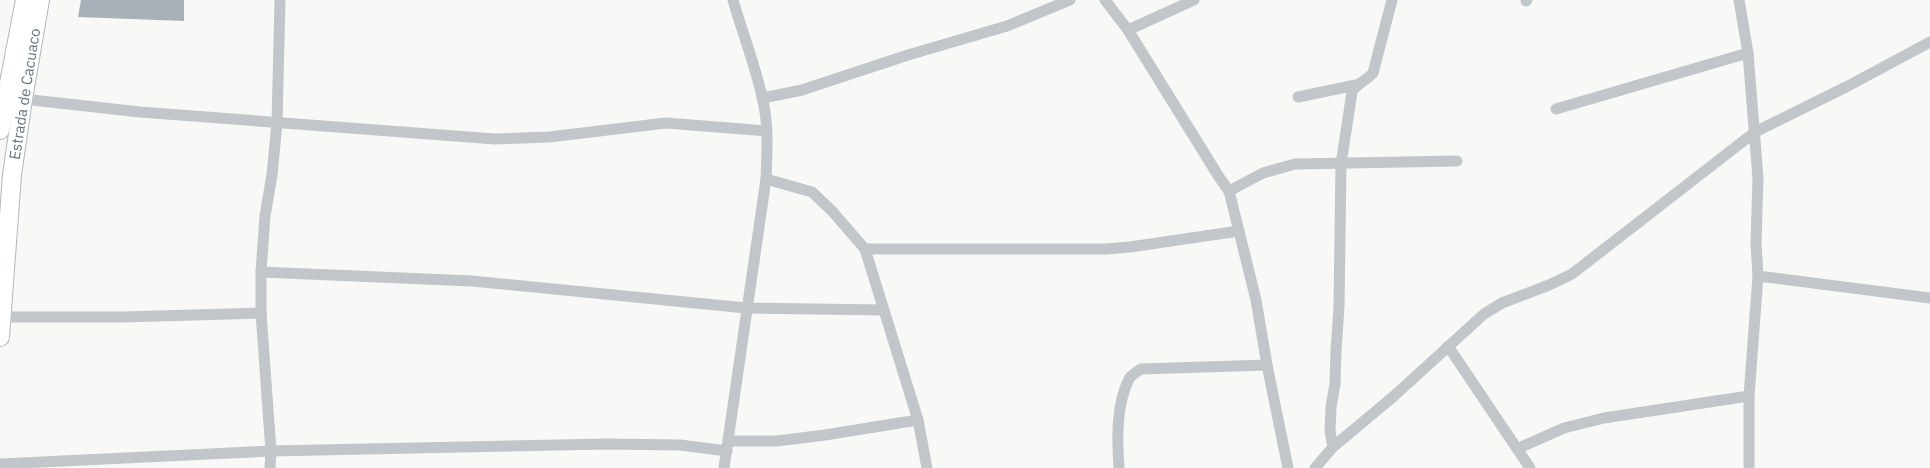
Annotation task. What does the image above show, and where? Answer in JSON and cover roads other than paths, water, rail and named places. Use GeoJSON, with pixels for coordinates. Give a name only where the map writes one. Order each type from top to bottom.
{"type":"FeatureCollection","features":[{"type":"Feature","properties":{"kind":"main road","name":"Estrada de Cacuaco"},"geometry":{"type":"LineString","coordinates":[[0,130],[25,0]]}},
{"type":"Feature","properties":{"kind":"main road","name":"Estrada de Cacuaco"},"geometry":{"type":"LineString","coordinates":[[0,337],[12,175],[40,0]]}},
{"type":"Feature","properties":{"kind":"street"},"geometry":{"type":"LineString","coordinates":[[270,468],[271,450],[261,313],[261,272],[265,216],[272,175],[276,123],[280,0]]}},
{"type":"Feature","properties":{"kind":"street"},"geometry":{"type":"LineString","coordinates":[[724,468],[766,179],[766,131],[763,98],[733,0]]}},
{"type":"Feature","properties":{"kind":"street"},"geometry":{"type":"LineString","coordinates":[[763,98],[802,90],[908,55],[1007,26],[1070,0]]}},
{"type":"Feature","properties":{"kind":"street"},"geometry":{"type":"LineString","coordinates":[[1105,0],[1128,30],[1229,191],[1256,300],[1288,468]]}},
{"type":"Feature","properties":{"kind":"street"},"geometry":{"type":"LineString","coordinates":[[1128,30],[1194,0]]}},
{"type":"Feature","properties":{"kind":"street"},"geometry":{"type":"LineString","coordinates":[[1298,97],[1356,85],[1366,80],[1372,72],[1392,0]]}},
{"type":"Feature","properties":{"kind":"street"},"geometry":{"type":"LineString","coordinates":[[1739,0],[1748,53],[1758,178],[1756,243],[1758,276],[1749,396],[1749,468]]}},
{"type":"Feature","properties":{"kind":"street"},"geometry":{"type":"LineString","coordinates":[[1315,468],[1333,447],[1394,396],[1469,325],[1502,303],[1572,274],[1755,132],[1848,86],[1930,42]]}},
{"type":"Feature","properties":{"kind":"street"},"geometry":{"type":"LineString","coordinates":[[1556,109],[1748,53]]}},
{"type":"Feature","properties":{"kind":"street"},"geometry":{"type":"LineString","coordinates":[[1333,447],[1330,431],[1331,407],[1336,384],[1336,352],[1340,306],[1341,164],[1352,92],[1356,85]]}},
{"type":"Feature","properties":{"kind":"street"},"geometry":{"type":"LineString","coordinates":[[23,99],[140,112],[495,139],[549,136],[666,123],[766,131]]}},
{"type":"Feature","properties":{"kind":"street"},"geometry":{"type":"LineString","coordinates":[[1229,191],[1262,173],[1295,164],[1457,161]]}},
{"type":"Feature","properties":{"kind":"street"},"geometry":{"type":"LineString","coordinates":[[766,179],[812,192],[866,249],[918,420],[927,468]]}},
{"type":"Feature","properties":{"kind":"street"},"geometry":{"type":"LineString","coordinates":[[866,249],[1106,249],[1239,231]]}},
{"type":"Feature","properties":{"kind":"street"},"geometry":{"type":"LineString","coordinates":[[261,272],[472,281],[746,308],[884,310]]}},
{"type":"Feature","properties":{"kind":"street"},"geometry":{"type":"LineString","coordinates":[[1758,276],[1930,298]]}},
{"type":"Feature","properties":{"kind":"street"},"geometry":{"type":"LineString","coordinates":[[1,317],[122,318],[261,313]]}},
{"type":"Feature","properties":{"kind":"street"},"geometry":{"type":"LineString","coordinates":[[1448,346],[1530,468]]}},
{"type":"Feature","properties":{"kind":"street"},"geometry":{"type":"LineString","coordinates":[[1119,468],[1117,442],[1122,401],[1130,377],[1141,369],[1267,365]]}},
{"type":"Feature","properties":{"kind":"street"},"geometry":{"type":"LineString","coordinates":[[1518,448],[1564,428],[1604,418],[1749,396]]}},
{"type":"Feature","properties":{"kind":"street"},"geometry":{"type":"LineString","coordinates":[[0,464],[271,450],[645,444],[728,446],[825,435],[918,420]]}}]}
